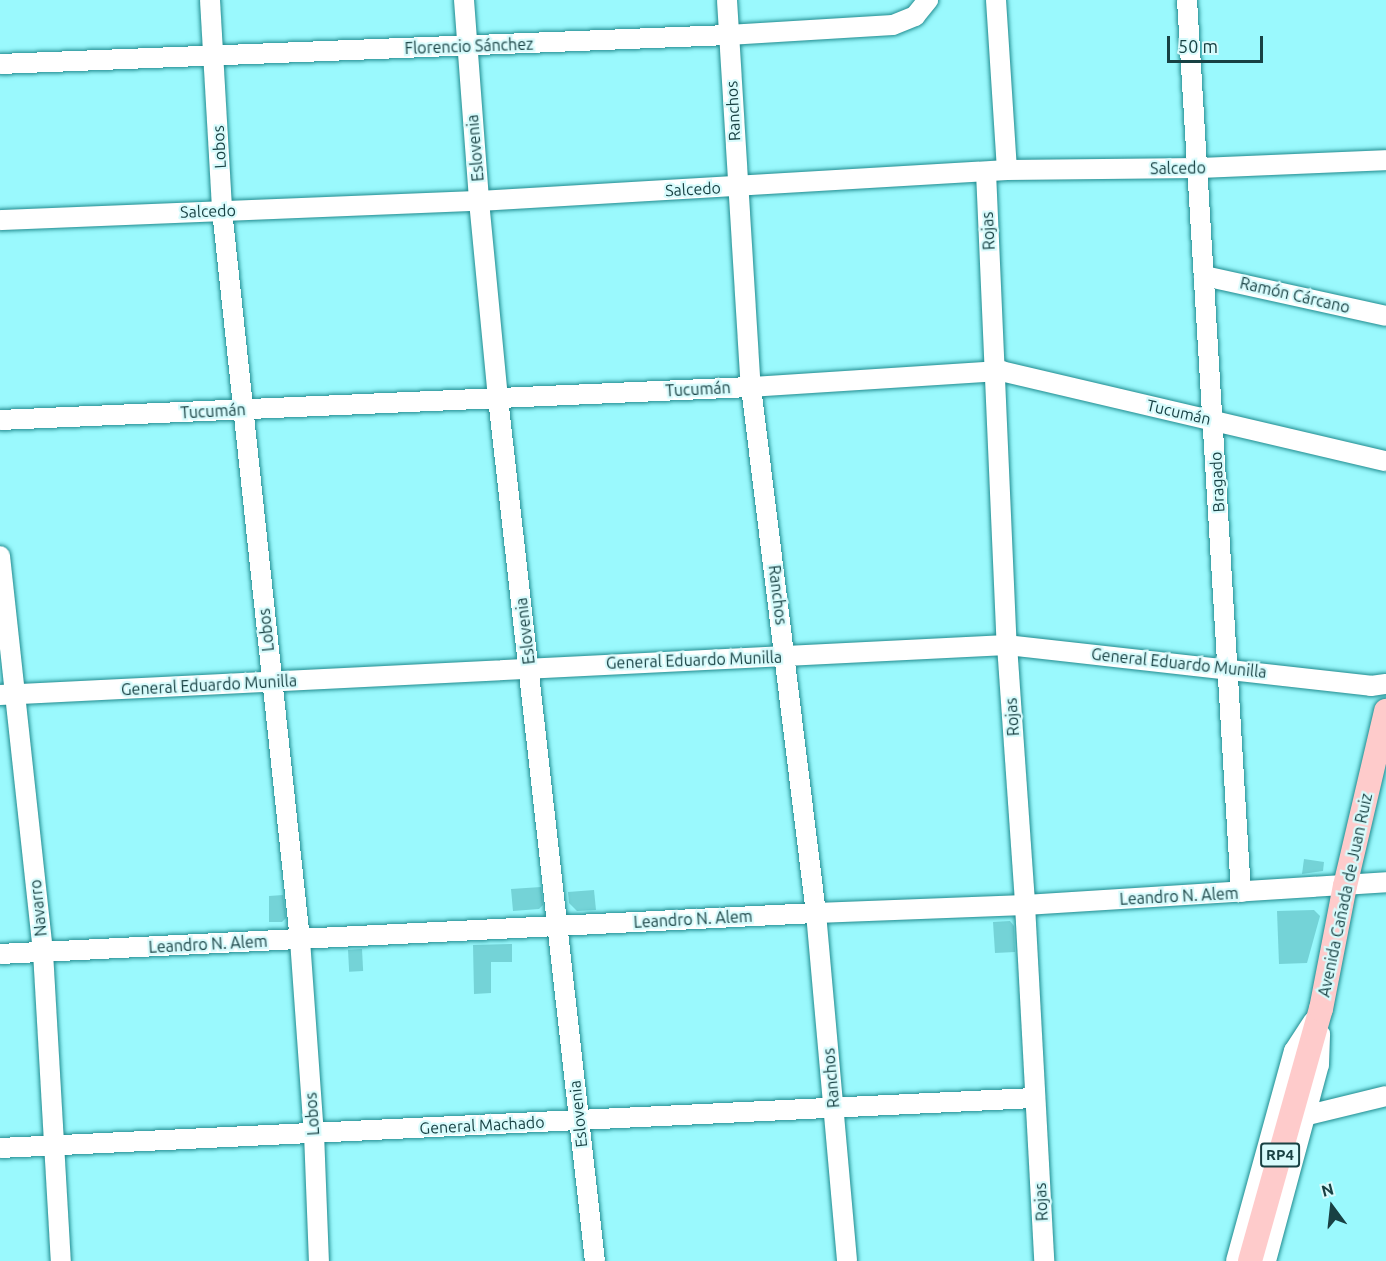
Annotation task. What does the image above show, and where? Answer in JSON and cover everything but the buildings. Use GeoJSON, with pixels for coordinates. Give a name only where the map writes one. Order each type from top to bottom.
{"type":"FeatureCollection","features":[{"type":"Feature","properties":{"kind":"main road","name":"Avenida Cañada de Juan Ruiz"},"geometry":{"type":"LineString","coordinates":[[1250,1261],[1321,1010],[1345,886],[1386,711]]}},
{"type":"Feature","properties":{"kind":"street","name":"Lobos"},"geometry":{"type":"LineString","coordinates":[[210,0],[222,210],[300,940],[314,1133],[319,1261]]}},
{"type":"Feature","properties":{"kind":"street","name":"Eslovenia"},"geometry":{"type":"LineString","coordinates":[[464,0],[479,201],[498,398],[595,1261]]}},
{"type":"Feature","properties":{"kind":"street","name":"Ranchos"},"geometry":{"type":"LineString","coordinates":[[727,0],[751,387],[816,912],[847,1261]]}},
{"type":"Feature","properties":{"kind":"street","name":"Florencio Sánchez"},"geometry":{"type":"LineString","coordinates":[[0,64],[728,35],[893,25],[915,16],[928,0]]}},
{"type":"Feature","properties":{"kind":"street"},"geometry":{"type":"LineString","coordinates":[[996,0],[1007,170]]}},
{"type":"Feature","properties":{"kind":"street","name":"Bragado"},"geometry":{"type":"LineString","coordinates":[[1187,0],[1241,892]]}},
{"type":"Feature","properties":{"kind":"street","name":"Salcedo"},"geometry":{"type":"LineString","coordinates":[[0,220],[479,201],[1007,170],[1198,168],[1386,160]]}},
{"type":"Feature","properties":{"kind":"street","name":"Rojas"},"geometry":{"type":"LineString","coordinates":[[986,172],[1007,645],[1025,905],[1044,1261]]}},
{"type":"Feature","properties":{"kind":"street","name":"Ramón Cárcano"},"geometry":{"type":"LineString","coordinates":[[1204,276],[1386,316]]}},
{"type":"Feature","properties":{"kind":"street","name":"Tucumán"},"geometry":{"type":"LineString","coordinates":[[0,420],[751,387],[994,371],[1386,461]]}},
{"type":"Feature","properties":{"kind":"street","name":"Navarro"},"geometry":{"type":"LineString","coordinates":[[0,556],[8,695],[43,952],[61,1261]]}},
{"type":"Feature","properties":{"kind":"street","name":"General Eduardo Munilla"},"geometry":{"type":"LineString","coordinates":[[8,695],[529,667],[1007,645],[1371,686],[1386,684]]}},
{"type":"Feature","properties":{"kind":"street","name":"Leandro N. Alem"},"geometry":{"type":"LineString","coordinates":[[0,954],[816,912],[1025,905],[1386,882]]}},
{"type":"Feature","properties":{"kind":"street","name":"Avenida Cañada de Juan Ruiz"},"geometry":{"type":"LineString","coordinates":[[1266,1261],[1319,1065],[1321,1010]]}},
{"type":"Feature","properties":{"kind":"street","name":"Avenida Cañada de Juan Ruiz"},"geometry":{"type":"LineString","coordinates":[[1236,1261],[1294,1051],[1321,1010]]}},
{"type":"Feature","properties":{"kind":"street"},"geometry":{"type":"LineString","coordinates":[[1304,1116],[1386,1096]]}},
{"type":"Feature","properties":{"kind":"street","name":"General Machado"},"geometry":{"type":"LineString","coordinates":[[0,1148],[1035,1098]]}}]}
